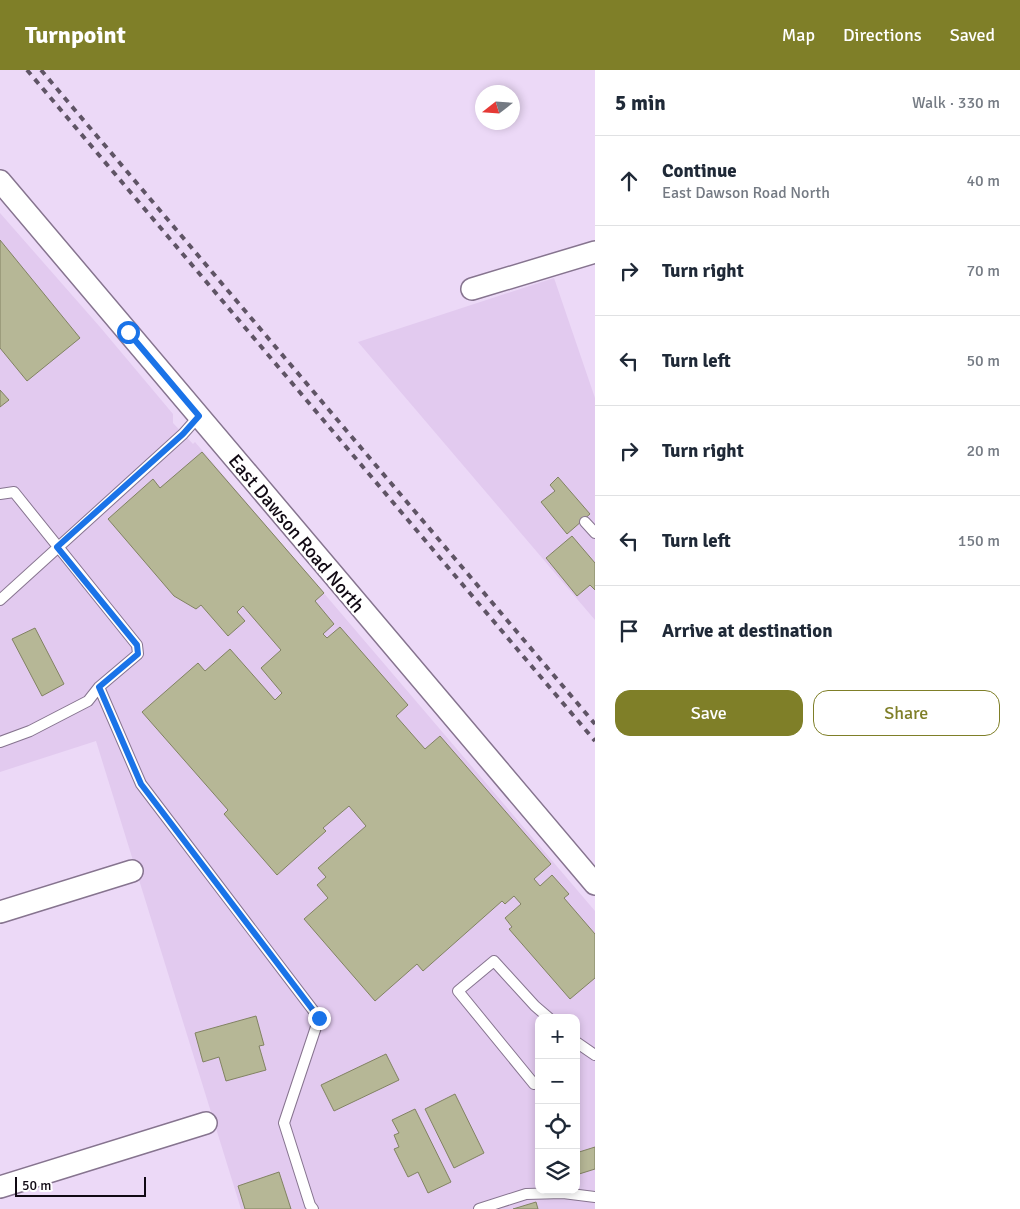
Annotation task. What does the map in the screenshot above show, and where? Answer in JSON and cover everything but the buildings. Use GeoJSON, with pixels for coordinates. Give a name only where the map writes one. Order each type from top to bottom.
{"type":"FeatureCollection","features":[{"type":"Feature","properties":{"kind":"street","name":"East Dawson Road North"},"geometry":{"type":"LineString","coordinates":[[0,181],[595,884]]}},
{"type":"Feature","properties":{"kind":"street"},"geometry":{"type":"LineString","coordinates":[[472,289],[595,252]]}},
{"type":"Feature","properties":{"kind":"street"},"geometry":{"type":"LineString","coordinates":[[0,912],[132,871]]}},
{"type":"Feature","properties":{"kind":"street"},"geometry":{"type":"LineString","coordinates":[[0,1187],[206,1123]]}},
{"type":"Feature","properties":{"kind":"lane"},"geometry":{"type":"LineString","coordinates":[[0,600],[183,434],[199,416]]}},
{"type":"Feature","properties":{"kind":"lane"},"geometry":{"type":"LineString","coordinates":[[0,494],[14,492],[137,645],[138,654],[99,687],[88,701],[30,731],[0,742]]}},
{"type":"Feature","properties":{"kind":"lane"},"geometry":{"type":"LineString","coordinates":[[585,522],[595,533]]}},
{"type":"Feature","properties":{"kind":"lane"},"geometry":{"type":"LineString","coordinates":[[99,687],[141,784],[319,1018],[284,1123],[310,1205],[313,1209]]}},
{"type":"Feature","properties":{"kind":"lane"},"geometry":{"type":"LineString","coordinates":[[535,1083],[458,991],[494,961],[544,1014]]}},
{"type":"Feature","properties":{"kind":"lane"},"geometry":{"type":"LineString","coordinates":[[580,1045],[595,1055]]}},
{"type":"Feature","properties":{"kind":"lane"},"geometry":{"type":"LineString","coordinates":[[479,1209],[526,1194],[563,1193],[595,1197]]}},
{"type":"Feature","properties":{"kind":"shaded area"},"geometry":{"type":"Polygon","coordinates":[[[0,213],[173,414],[173,423],[193,444],[195,442],[595,911],[595,1209],[241,1209],[96,741],[0,772],[0,213]]]}},
{"type":"Feature","properties":{"kind":"shaded area"},"geometry":{"type":"Polygon","coordinates":[[[554,278],[595,398],[595,620],[358,342],[554,278]]]}},
{"type":"Feature","properties":{"kind":"railway"},"geometry":{"type":"LineString","coordinates":[[27,70],[595,741]]}},
{"type":"Feature","properties":{"kind":"railway"},"geometry":{"type":"LineString","coordinates":[[41,70],[595,724]]}},
{"type":"Feature","properties":{"kind":"route"},"geometry":{"type":"LineString","coordinates":[[128,332],[199,416],[183,434],[57,547],[137,645],[138,654],[99,687],[141,784],[319,1018]]}}]}
